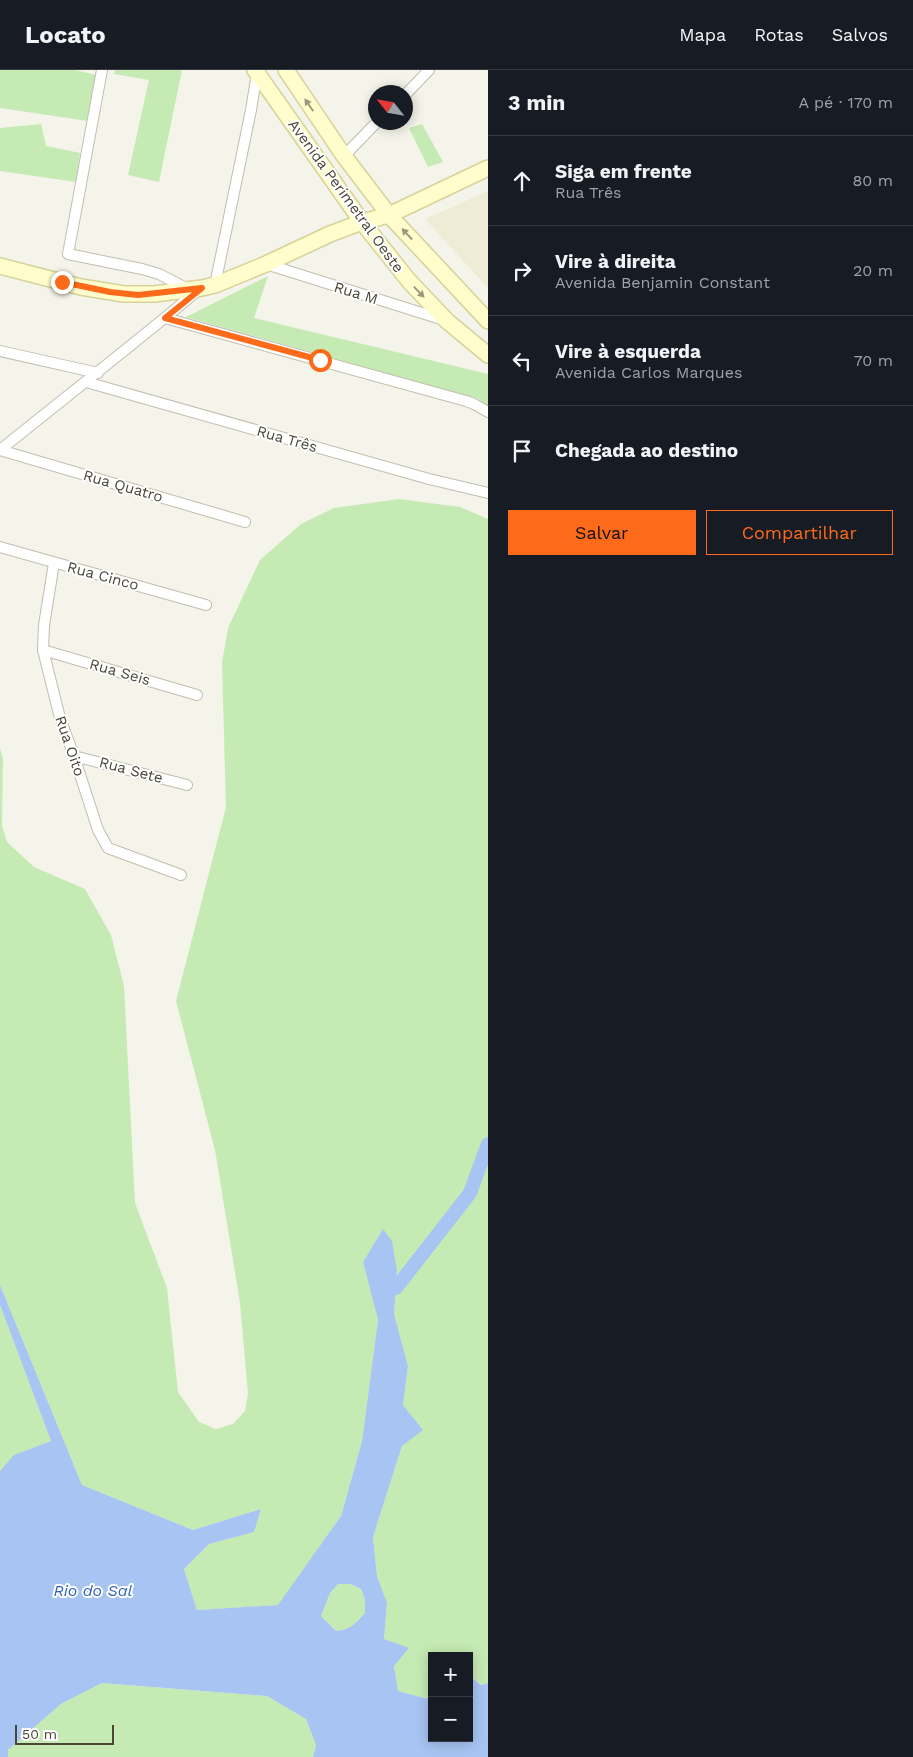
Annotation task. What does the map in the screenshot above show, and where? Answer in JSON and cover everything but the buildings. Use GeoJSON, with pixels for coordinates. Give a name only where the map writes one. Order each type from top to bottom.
{"type":"FeatureCollection","features":[{"type":"Feature","properties":{"kind":"main road","name":"Avenida Perimetral Oeste"},"geometry":{"type":"LineString","coordinates":[[256,72],[362,222],[409,281],[447,321],[488,355]]}},
{"type":"Feature","properties":{"kind":"main road","name":"Avenida Perimetral Oeste"},"geometry":{"type":"LineString","coordinates":[[291,72],[344,156],[389,215],[488,321]]}},
{"type":"Feature","properties":{"kind":"main road"},"geometry":{"type":"LineString","coordinates":[[0,266],[81,286],[124,294],[154,294],[202,287],[266,264],[330,234],[362,222],[389,215],[488,168]]}},
{"type":"Feature","properties":{"kind":"street"},"geometry":{"type":"LineString","coordinates":[[102,70],[68,254],[142,269],[202,287]]}},
{"type":"Feature","properties":{"kind":"street"},"geometry":{"type":"LineString","coordinates":[[413,87],[429,70]]}},
{"type":"Feature","properties":{"kind":"street"},"geometry":{"type":"LineString","coordinates":[[0,450],[98,373],[202,287],[251,110],[256,72]]}},
{"type":"Feature","properties":{"kind":"street"},"geometry":{"type":"LineString","coordinates":[[344,156],[369,130]]}},
{"type":"Feature","properties":{"kind":"street","name":"Rua M"},"geometry":{"type":"LineString","coordinates":[[266,264],[447,321]]}},
{"type":"Feature","properties":{"kind":"street"},"geometry":{"type":"LineString","coordinates":[[165,318],[466,401],[488,412]]}},
{"type":"Feature","properties":{"kind":"street"},"geometry":{"type":"LineString","coordinates":[[0,351],[98,373]]}},
{"type":"Feature","properties":{"kind":"street","name":"Rua Três"},"geometry":{"type":"LineString","coordinates":[[86,382],[429,479],[488,493]]}},
{"type":"Feature","properties":{"kind":"street"},"geometry":{"type":"LineString","coordinates":[[0,438],[12,440]]}},
{"type":"Feature","properties":{"kind":"street","name":"Rua Quatro"},"geometry":{"type":"LineString","coordinates":[[0,450],[245,522]]}},
{"type":"Feature","properties":{"kind":"street","name":"Rua Cinco"},"geometry":{"type":"LineString","coordinates":[[0,548],[206,605]]}},
{"type":"Feature","properties":{"kind":"street","name":"Rua Oito"},"geometry":{"type":"LineString","coordinates":[[54,563],[44,625],[43,650],[60,718],[98,830],[108,848],[181,875]]}},
{"type":"Feature","properties":{"kind":"street","name":"Rua Seis"},"geometry":{"type":"LineString","coordinates":[[43,650],[197,695]]}},
{"type":"Feature","properties":{"kind":"street","name":"Rua Sete"},"geometry":{"type":"LineString","coordinates":[[74,756],[187,785]]}},
{"type":"Feature","properties":{"kind":"shaded area"},"geometry":{"type":"Polygon","coordinates":[[[488,191],[488,288],[425,219],[488,191]]]}},
{"type":"Feature","properties":{"kind":"green space"},"geometry":{"type":"Polygon","coordinates":[[[0,70],[75,70],[96,75],[88,121],[0,108],[0,70]]]}},
{"type":"Feature","properties":{"kind":"green space"},"geometry":{"type":"Polygon","coordinates":[[[115,70],[182,70],[159,182],[128,175],[149,80],[114,74],[115,70]]]}},
{"type":"Feature","properties":{"kind":"green space"},"geometry":{"type":"Polygon","coordinates":[[[41,124],[46,146],[80,153],[76,182],[0,171],[0,128],[41,124]]]}},
{"type":"Feature","properties":{"kind":"green space"},"geometry":{"type":"Polygon","coordinates":[[[422,124],[443,162],[428,167],[410,130],[413,130],[413,127],[422,124]]]}},
{"type":"Feature","properties":{"kind":"green space"},"geometry":{"type":"Polygon","coordinates":[[[268,276],[254,318],[488,374],[488,409],[479,399],[186,317],[268,276]]]}},
{"type":"Feature","properties":{"kind":"green space"},"geometry":{"type":"Polygon","coordinates":[[[399,499],[460,507],[488,519],[488,1683],[482,1685],[473,1678],[473,1652],[428,1652],[428,1699],[398,1691],[394,1666],[384,1639],[387,1604],[377,1576],[373,1537],[402,1446],[422,1430],[403,1405],[408,1366],[394,1314],[397,1271],[383,1229],[363,1262],[378,1320],[362,1441],[341,1516],[279,1605],[197,1610],[184,1569],[209,1544],[253,1532],[261,1509],[193,1530],[82,1485],[0,1285],[0,748],[3,759],[2,826],[7,842],[34,867],[85,889],[111,935],[124,986],[135,1203],[167,1288],[178,1392],[199,1422],[216,1429],[233,1424],[245,1411],[248,1394],[240,1303],[215,1150],[176,1001],[226,807],[222,663],[228,628],[260,560],[301,524],[334,508],[399,499]]]}},
{"type":"Feature","properties":{"kind":"green space"},"geometry":{"type":"Polygon","coordinates":[[[0,1305],[51,1441],[15,1455],[0,1471],[0,1305]]]}},
{"type":"Feature","properties":{"kind":"green space"},"geometry":{"type":"Polygon","coordinates":[[[338,1584],[351,1584],[361,1589],[365,1600],[365,1613],[349,1628],[336,1631],[321,1616],[330,1593],[338,1584]]]}},
{"type":"Feature","properties":{"kind":"green space"},"geometry":{"type":"Polygon","coordinates":[[[102,1683],[267,1696],[306,1719],[316,1745],[313,1757],[8,1757],[8,1750],[61,1704],[102,1683]]]}},
{"type":"Feature","properties":{"kind":"water","name":"Rio do Sal"},"geometry":{"type":"Polygon","coordinates":[[[383,1229],[392,1241],[397,1271],[394,1314],[408,1366],[403,1405],[423,1430],[402,1446],[373,1537],[377,1576],[387,1603],[384,1639],[409,1648],[394,1666],[398,1691],[428,1699],[428,1742],[473,1742],[473,1678],[481,1685],[488,1683],[488,1757],[313,1757],[316,1745],[306,1719],[267,1696],[102,1683],[61,1704],[8,1750],[8,1757],[0,1757],[0,1471],[14,1455],[51,1441],[0,1305],[0,1285],[82,1485],[193,1530],[261,1509],[254,1532],[209,1544],[184,1569],[197,1610],[278,1605],[341,1516],[362,1441],[378,1320],[363,1262],[383,1229]],[[338,1584],[330,1593],[321,1616],[336,1631],[349,1628],[365,1613],[365,1600],[361,1589],[351,1584],[338,1584]]]}},
{"type":"Feature","properties":{"kind":"waterway"},"geometry":{"type":"LineString","coordinates":[[396,1288],[470,1193],[488,1144]]}},
{"type":"Feature","properties":{"kind":"route"},"geometry":{"type":"LineString","coordinates":[[62,282],[110,292],[138,295],[202,288],[165,318],[320,360]]}}]}
